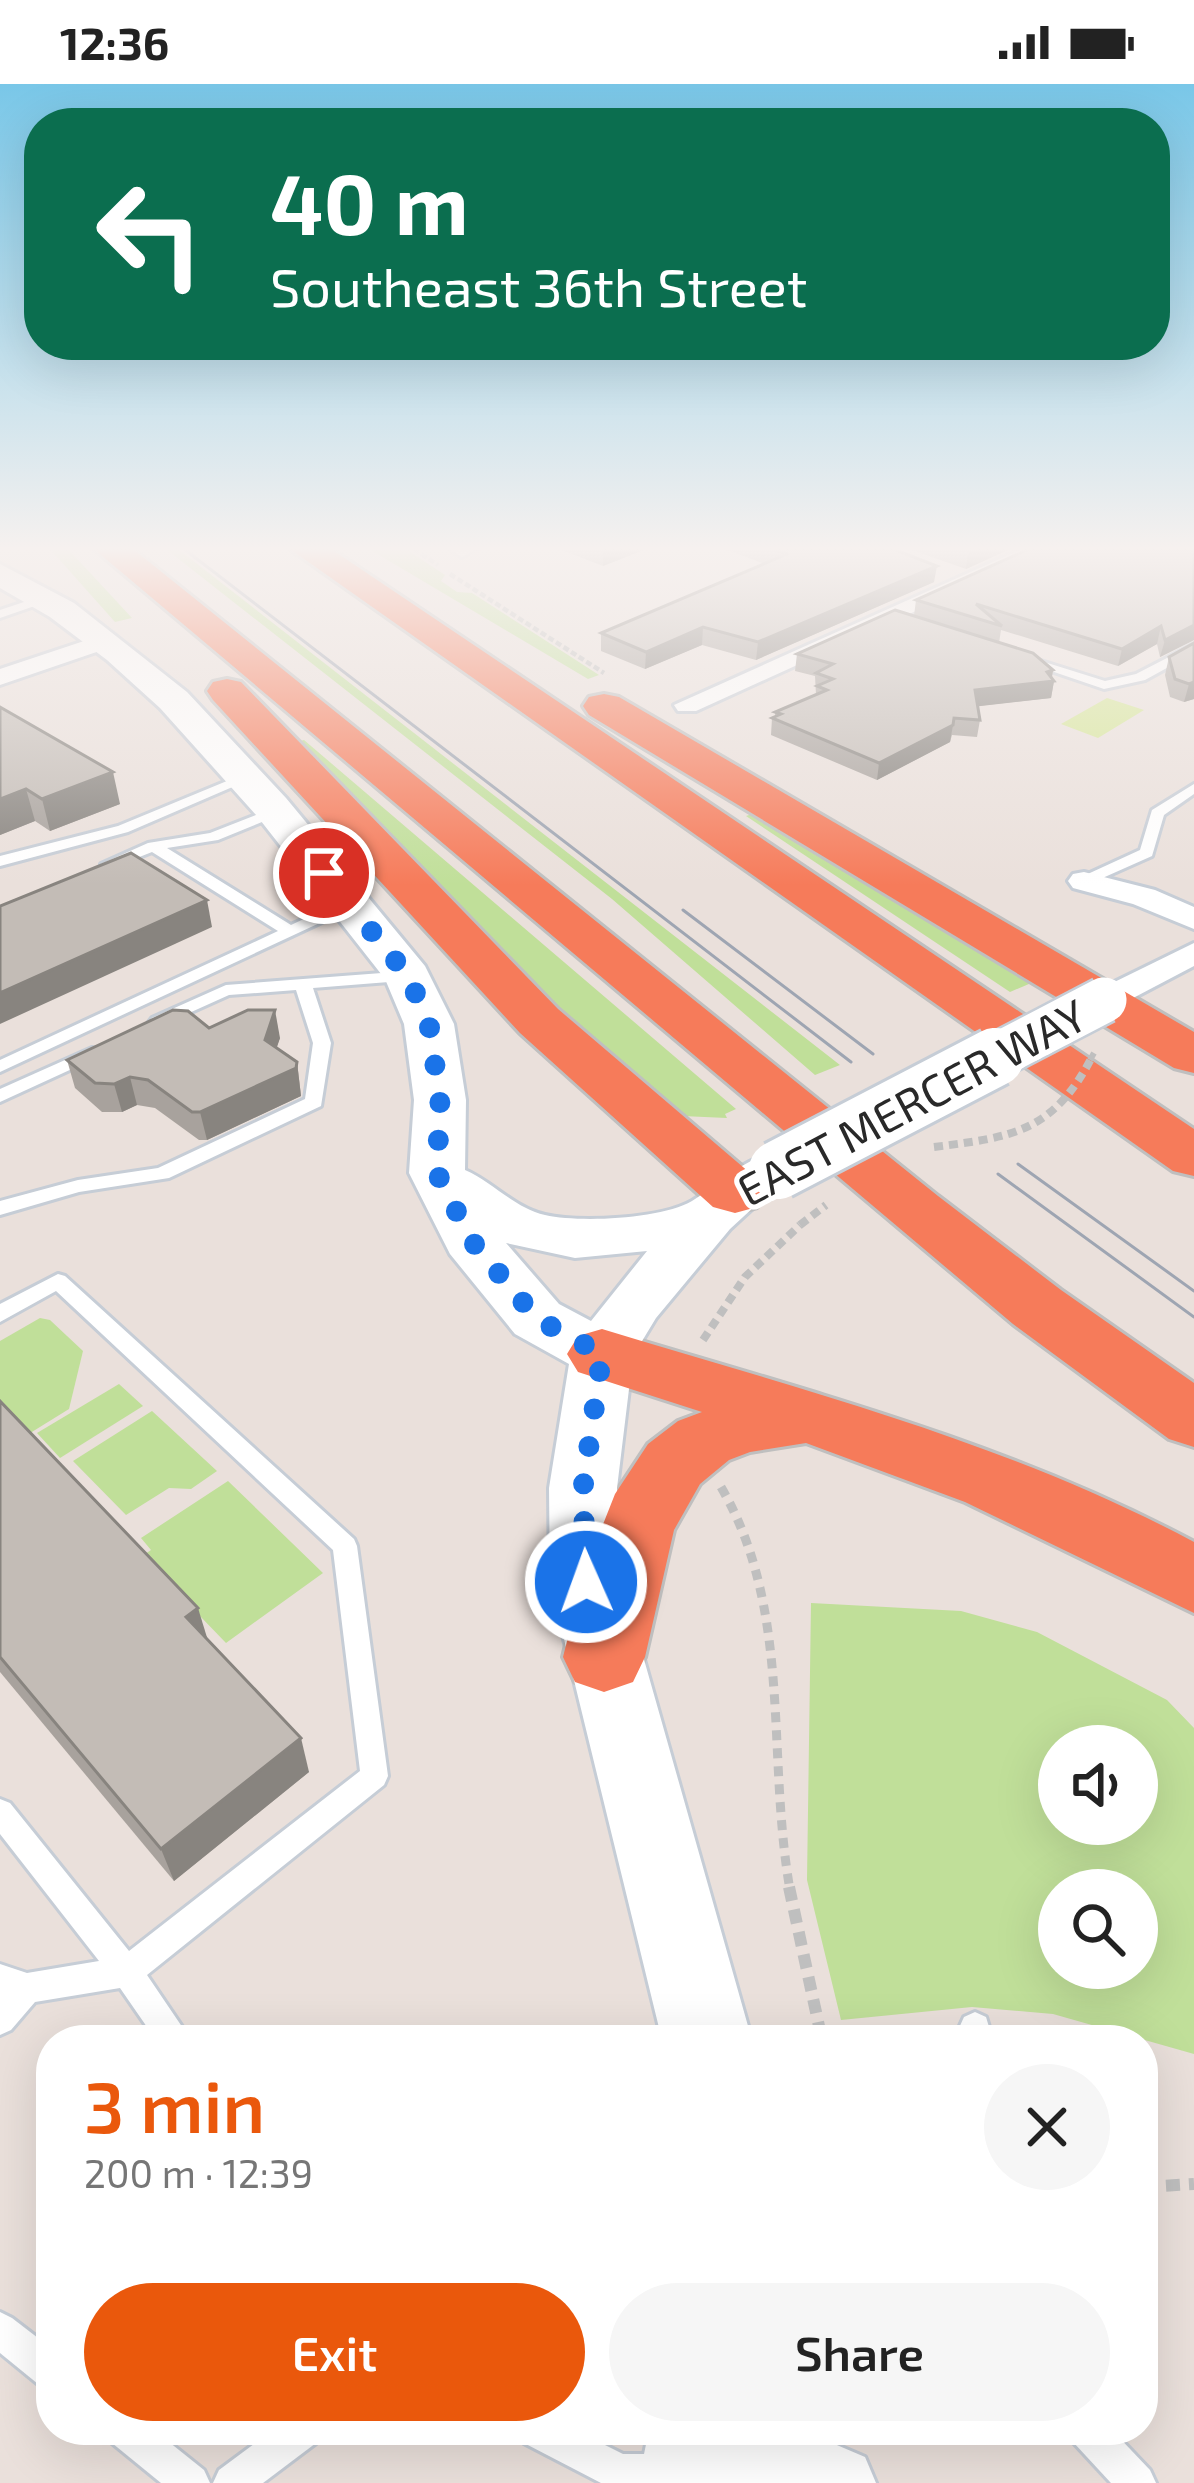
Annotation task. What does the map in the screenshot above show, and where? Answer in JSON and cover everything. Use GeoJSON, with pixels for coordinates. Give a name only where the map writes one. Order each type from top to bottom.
{"type":"FeatureCollection","features":[{"type":"Feature","properties":{"kind":"highway"},"geometry":{"type":"LineString","coordinates":[[198,661],[539,1021],[741,1193]]}},
{"type":"Feature","properties":{"kind":"highway"},"geometry":{"type":"LineString","coordinates":[[246,661],[933,1225],[1194,1420]]}},
{"type":"Feature","properties":{"kind":"highway"},"geometry":{"type":"LineString","coordinates":[[470,661],[1194,1157]]}},
{"type":"Feature","properties":{"kind":"highway"},"geometry":{"type":"LineString","coordinates":[[522,661],[1101,1024],[1194,1056]]}},
{"type":"Feature","properties":{"kind":"highway"},"geometry":{"type":"LineString","coordinates":[[602,1354],[680,1382],[828,1423],[1023,1492],[1194,1580]]}},
{"type":"Feature","properties":{"kind":"highway"},"geometry":{"type":"LineString","coordinates":[[604,1657],[643,1505],[663,1471],[700,1443],[750,1424],[828,1423]]}},
{"type":"Feature","properties":{"kind":"street"},"geometry":{"type":"LineString","coordinates":[[0,676],[45,661]]}},
{"type":"Feature","properties":{"kind":"street"},"geometry":{"type":"LineString","coordinates":[[128,661],[180,707],[274,812],[408,976],[429,1024],[440,1100],[437,1173],[471,1240],[537,1319],[602,1354]]}},
{"type":"Feature","properties":{"kind":"street"},"geometry":{"type":"LineString","coordinates":[[687,705],[797,661]]}},
{"type":"Feature","properties":{"kind":"street"},"geometry":{"type":"LineString","coordinates":[[1084,881],[1144,897],[1194,919]]}},
{"type":"Feature","properties":{"kind":"street","name":"EAST MERCER WAY"},"geometry":{"type":"LineString","coordinates":[[703,2025],[586,1582],[583,1488],[602,1354],[635,1303],[741,1193],[1101,1024],[1194,953]]}},
{"type":"Feature","properties":{"kind":"street"},"geometry":{"type":"LineString","coordinates":[[437,1173],[483,1212],[552,1238],[611,1239],[741,1193]]}},
{"type":"Feature","properties":{"kind":"street"},"geometry":{"type":"LineString","coordinates":[[695,2462],[811,2471],[839,2483]]}},
{"type":"Feature","properties":{"kind":"lane"},"geometry":{"type":"LineString","coordinates":[[1028,661],[1104,685],[1134,681],[1170,661]]}},
{"type":"Feature","properties":{"kind":"lane"},"geometry":{"type":"LineString","coordinates":[[0,861],[123,830],[244,779]]}},
{"type":"Feature","properties":{"kind":"lane"},"geometry":{"type":"LineString","coordinates":[[1084,881],[1147,853],[1157,813],[1194,788]]}},
{"type":"Feature","properties":{"kind":"lane"},"geometry":{"type":"LineString","coordinates":[[87,873],[153,846],[213,837],[274,812]]}},
{"type":"Feature","properties":{"kind":"lane"},"geometry":{"type":"LineString","coordinates":[[153,846],[290,931]]}},
{"type":"Feature","properties":{"kind":"lane"},"geometry":{"type":"LineString","coordinates":[[0,1067],[348,904]]}},
{"type":"Feature","properties":{"kind":"lane"},"geometry":{"type":"LineString","coordinates":[[144,1028],[226,989],[408,976]]}},
{"type":"Feature","properties":{"kind":"lane"},"geometry":{"type":"LineString","coordinates":[[1,1210],[78,1186],[162,1174],[314,1102],[322,1043],[303,985]]}},
{"type":"Feature","properties":{"kind":"lane"},"geometry":{"type":"LineString","coordinates":[[0,1096],[103,1048]]}},
{"type":"Feature","properties":{"kind":"lane"},"geometry":{"type":"LineString","coordinates":[[0,1314],[58,1281],[345,1546],[374,1776],[128,1972],[14,1983],[0,2019]]}},
{"type":"Feature","properties":{"kind":"lane"},"geometry":{"type":"LineString","coordinates":[[0,1812],[165,2025]]}},
{"type":"Feature","properties":{"kind":"lane"},"geometry":{"type":"LineString","coordinates":[[0,2330],[36,2359]]}},
{"type":"Feature","properties":{"kind":"lane"},"geometry":{"type":"LineString","coordinates":[[144,2445],[191,2483]]}},
{"type":"Feature","properties":{"kind":"lane"},"geometry":{"type":"LineString","coordinates":[[232,2483],[283,2445]]}},
{"type":"Feature","properties":{"kind":"lane"},"geometry":{"type":"LineString","coordinates":[[566,2445],[620,2473],[695,2462]]}},
{"type":"Feature","properties":{"kind":"lane"},"geometry":{"type":"LineString","coordinates":[[1102,2445],[1137,2483]]}},
{"type":"Feature","properties":{"kind":"path"},"geometry":{"type":"LineString","coordinates":[[929,1148],[1006,1137],[1034,1127],[1074,1096],[1101,1024]]}},
{"type":"Feature","properties":{"kind":"path"},"geometry":{"type":"LineString","coordinates":[[694,1358],[721,1305],[764,1252],[834,1199]]}},
{"type":"Feature","properties":{"kind":"path"},"geometry":{"type":"LineString","coordinates":[[716,1478],[741,1515],[755,1547],[762,1583],[774,1653],[778,1813],[819,2025]]}},
{"type":"Feature","properties":{"kind":"path"},"geometry":{"type":"LineString","coordinates":[[1158,2186],[1194,2184]]}},
{"type":"Feature","properties":{"kind":"green space"},"geometry":{"type":"Polygon","coordinates":[[[309,661],[322,661],[840,1065],[815,1075],[612,899],[309,661]]]}},
{"type":"Feature","properties":{"kind":"green space"},"geometry":{"type":"Polygon","coordinates":[[[558,661],[577,661],[599,675],[588,679],[558,661]]]}},
{"type":"Feature","properties":{"kind":"green space"},"geometry":{"type":"Polygon","coordinates":[[[1107,698],[1144,710],[1098,738],[1061,724],[1107,698]]]}},
{"type":"Feature","properties":{"kind":"green space"},"geometry":{"type":"Polygon","coordinates":[[[304,740],[736,1109],[725,1114],[727,1118],[682,1116],[542,995],[292,743],[304,740]]]}},
{"type":"Feature","properties":{"kind":"green space"},"geometry":{"type":"Polygon","coordinates":[[[761,811],[1036,981],[1010,992],[746,816],[761,811]]]}},
{"type":"Feature","properties":{"kind":"green space"},"geometry":{"type":"Polygon","coordinates":[[[40,1318],[50,1320],[83,1351],[69,1409],[27,1435],[0,1408],[0,1341],[40,1318]]]}},
{"type":"Feature","properties":{"kind":"green space"},"geometry":{"type":"Polygon","coordinates":[[[119,1384],[143,1406],[60,1458],[37,1433],[119,1384]]]}},
{"type":"Feature","properties":{"kind":"green space"},"geometry":{"type":"Polygon","coordinates":[[[152,1411],[217,1471],[191,1489],[169,1488],[126,1515],[73,1461],[152,1411]]]}},
{"type":"Feature","properties":{"kind":"green space"},"geometry":{"type":"Polygon","coordinates":[[[228,1481],[323,1573],[226,1643],[142,1556],[151,1550],[141,1538],[228,1481]]]}},
{"type":"Feature","properties":{"kind":"green space"},"geometry":{"type":"Polygon","coordinates":[[[811,1603],[961,1611],[1037,1632],[1167,1700],[1194,1728],[1194,2054],[1158,2044],[1158,2025],[1092,2025],[1053,2014],[972,2007],[841,2020],[807,1880],[811,1603]]]}},
{"type":"Feature","properties":{"kind":"building"},"geometry":{"type":"Polygon","coordinates":[[[822,661],[1042,661],[1053,670],[1047,672],[1054,681],[975,690],[980,720],[954,718],[953,725],[879,763],[772,718],[781,714],[775,712],[827,690],[817,686],[833,679],[816,673],[833,664],[822,661]]]}},
{"type":"Feature","properties":{"kind":"building"},"geometry":{"type":"Polygon","coordinates":[[[1170,661],[1194,661],[1194,682],[1175,679],[1170,661]]]}},
{"type":"Feature","properties":{"kind":"building"},"geometry":{"type":"Polygon","coordinates":[[[0,707],[113,772],[42,799],[26,789],[0,799],[0,707]]]}},
{"type":"Feature","properties":{"kind":"building"},"geometry":{"type":"Polygon","coordinates":[[[131,853],[207,900],[0,993],[0,906],[131,853]]]}},
{"type":"Feature","properties":{"kind":"building"},"geometry":{"type":"Polygon","coordinates":[[[173,1010],[188,1011],[209,1028],[248,1010],[275,1010],[265,1040],[297,1062],[296,1068],[192,1112],[148,1080],[130,1077],[114,1084],[95,1083],[67,1060],[173,1010]]]}},
{"type":"Feature","properties":{"kind":"building"},"geometry":{"type":"Polygon","coordinates":[[[0,1401],[198,1608],[186,1617],[301,1738],[161,1849],[0,1657],[0,1401]]]}},
{"type":"Feature","properties":{"kind":"tram line"},"geometry":{"type":"LineString","coordinates":[[330,661],[851,1062]]}},
{"type":"Feature","properties":{"kind":"tram line"},"geometry":{"type":"LineString","coordinates":[[683,910],[873,1054]]}},
{"type":"Feature","properties":{"kind":"tram line"},"geometry":{"type":"LineString","coordinates":[[1018,1164],[1194,1291]]}},
{"type":"Feature","properties":{"kind":"tram line"},"geometry":{"type":"LineString","coordinates":[[998,1174],[1194,1317]]}},
{"type":"Feature","properties":{"kind":"route"},"geometry":{"type":"LineString","coordinates":[[324,873],[408,976],[429,1024],[440,1100],[437,1173],[471,1240],[537,1319],[602,1354],[583,1488],[586,1582]]}}]}
